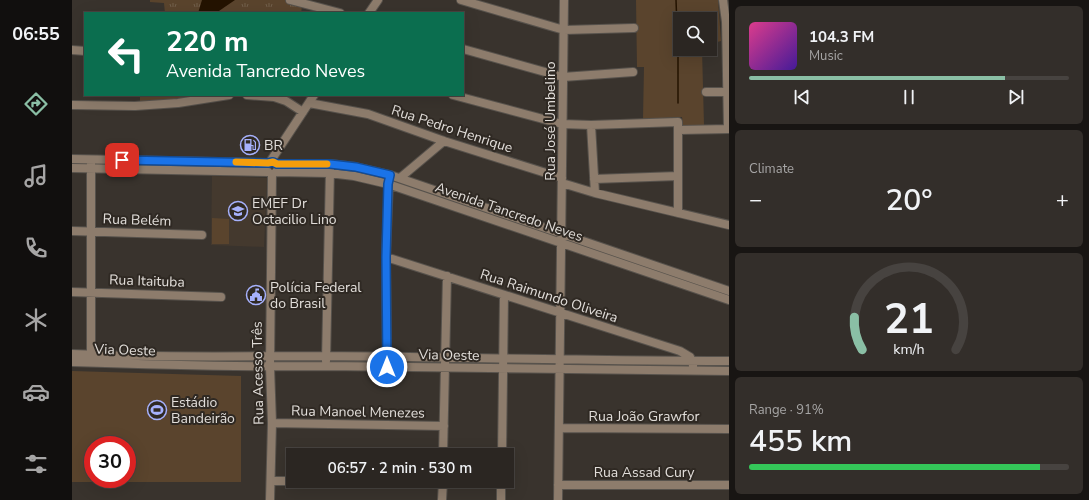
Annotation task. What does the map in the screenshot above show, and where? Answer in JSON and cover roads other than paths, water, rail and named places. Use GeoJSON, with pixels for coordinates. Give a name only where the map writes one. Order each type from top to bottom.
{"type":"FeatureCollection","features":[{"type":"Feature","properties":{"kind":"street"},"geometry":{"type":"LineString","coordinates":[[290,0],[336,12]]}},
{"type":"Feature","properties":{"kind":"street"},"geometry":{"type":"LineString","coordinates":[[370,12],[378,0]]}},
{"type":"Feature","properties":{"kind":"street"},"geometry":{"type":"LineString","coordinates":[[462,0],[564,30],[634,28]]}},
{"type":"Feature","properties":{"kind":"street","name":"Rua José Umbelino"},"geometry":{"type":"LineString","coordinates":[[558,500],[564,0]]}},
{"type":"Feature","properties":{"kind":"street"},"geometry":{"type":"LineString","coordinates":[[457,96],[562,124],[678,126],[728,129],[727,21],[723,0]]}},
{"type":"Feature","properties":{"kind":"street"},"geometry":{"type":"LineString","coordinates":[[464,49],[563,77],[633,72]]}},
{"type":"Feature","properties":{"kind":"street"},"geometry":{"type":"LineString","coordinates":[[72,50],[84,50]]}},
{"type":"Feature","properties":{"kind":"street"},"geometry":{"type":"LineString","coordinates":[[706,92],[728,92]]}},
{"type":"Feature","properties":{"kind":"street"},"geometry":{"type":"LineString","coordinates":[[72,105],[142,106],[178,103],[223,96]]}},
{"type":"Feature","properties":{"kind":"street"},"geometry":{"type":"LineString","coordinates":[[260,96],[274,97],[286,101],[303,112],[313,96]]}},
{"type":"Feature","properties":{"kind":"street","name":"Rua Pedro Henrique"},"geometry":{"type":"LineString","coordinates":[[309,103],[368,114],[562,180],[595,193],[729,225]]}},
{"type":"Feature","properties":{"kind":"street","name":"Rua Acesso Três"},"geometry":{"type":"LineString","coordinates":[[270,500],[272,423],[270,357],[272,167],[277,152],[303,112]]}},
{"type":"Feature","properties":{"kind":"street"},"geometry":{"type":"LineString","coordinates":[[591,125],[595,193]]}},
{"type":"Feature","properties":{"kind":"street"},"geometry":{"type":"LineString","coordinates":[[678,126],[678,213]]}},
{"type":"Feature","properties":{"kind":"street"},"geometry":{"type":"LineString","coordinates":[[400,178],[444,141]]}},
{"type":"Feature","properties":{"kind":"street","name":"Avenida Tancredo Neves"},"geometry":{"type":"LineString","coordinates":[[72,159],[91,164],[229,171],[330,164],[356,167],[400,178],[729,291]]}},
{"type":"Feature","properties":{"kind":"street"},"geometry":{"type":"LineString","coordinates":[[229,162],[229,171]]}},
{"type":"Feature","properties":{"kind":"street","name":"Avenida Tancredo Neves"},"geometry":{"type":"LineString","coordinates":[[72,168],[91,164],[229,162],[354,176],[388,184],[729,300]]}},
{"type":"Feature","properties":{"kind":"street"},"geometry":{"type":"LineString","coordinates":[[91,164],[91,358]]}},
{"type":"Feature","properties":{"kind":"street"},"geometry":{"type":"LineString","coordinates":[[326,366],[330,164]]}},
{"type":"Feature","properties":{"kind":"street"},"geometry":{"type":"LineString","coordinates":[[387,367],[386,257],[388,184],[390,175]]}},
{"type":"Feature","properties":{"kind":"street"},"geometry":{"type":"LineString","coordinates":[[594,179],[678,176]]}},
{"type":"Feature","properties":{"kind":"street","name":"Rua Belém"},"geometry":{"type":"LineString","coordinates":[[72,231],[202,235]]}},
{"type":"Feature","properties":{"kind":"street","name":"Rua Raimundo Oliveira"},"geometry":{"type":"LineString","coordinates":[[386,257],[680,351],[687,354],[692,361]]}},
{"type":"Feature","properties":{"kind":"street"},"geometry":{"type":"LineString","coordinates":[[443,448],[447,276]]}},
{"type":"Feature","properties":{"kind":"street","name":"Rua Itaituba"},"geometry":{"type":"LineString","coordinates":[[72,292],[221,297]]}},
{"type":"Feature","properties":{"kind":"street"},"geometry":{"type":"LineString","coordinates":[[502,448],[504,295]]}},
{"type":"Feature","properties":{"kind":"street","name":"Via Oeste"},"geometry":{"type":"LineString","coordinates":[[72,354],[91,358],[270,367],[326,366],[729,371]]}},
{"type":"Feature","properties":{"kind":"street","name":"Via Oeste"},"geometry":{"type":"LineString","coordinates":[[72,362],[91,358],[326,356],[502,359],[560,357],[729,361]]}},
{"type":"Feature","properties":{"kind":"street"},"geometry":{"type":"LineString","coordinates":[[692,361],[695,370]]}},
{"type":"Feature","properties":{"kind":"street","name":"Rua Manoel Menezes"},"geometry":{"type":"LineString","coordinates":[[272,423],[444,426]]}},
{"type":"Feature","properties":{"kind":"street","name":"Rua João Grawfor"},"geometry":{"type":"LineString","coordinates":[[559,428],[729,430]]}},
{"type":"Feature","properties":{"kind":"street"},"geometry":{"type":"LineString","coordinates":[[271,481],[286,481]]}},
{"type":"Feature","properties":{"kind":"street","name":"Rua Assad Cury"},"geometry":{"type":"LineString","coordinates":[[558,485],[729,485]]}},
{"type":"Feature","properties":{"kind":"street"},"geometry":{"type":"LineString","coordinates":[[442,500],[443,488]]}},
{"type":"Feature","properties":{"kind":"street"},"geometry":{"type":"LineString","coordinates":[[501,488],[501,500]]}},
{"type":"Feature","properties":{"kind":"waterway"},"geometry":{"type":"LineString","coordinates":[[676,0],[678,103]]}},
{"type":"Feature","properties":{"kind":"place","name":"BR"},"geometry":{"type":"Point","coordinates":[250,145]}},
{"type":"Feature","properties":{"kind":"place","name":"EMEF Dr Octacilio Lino"},"geometry":{"type":"Point","coordinates":[238,211]}},
{"type":"Feature","properties":{"kind":"place","name":"Polícia Federal do Brasil"},"geometry":{"type":"Point","coordinates":[256,295]}},
{"type":"Feature","properties":{"kind":"place","name":"Estádio Bandeirão"},"geometry":{"type":"Point","coordinates":[157,410]}}]}
